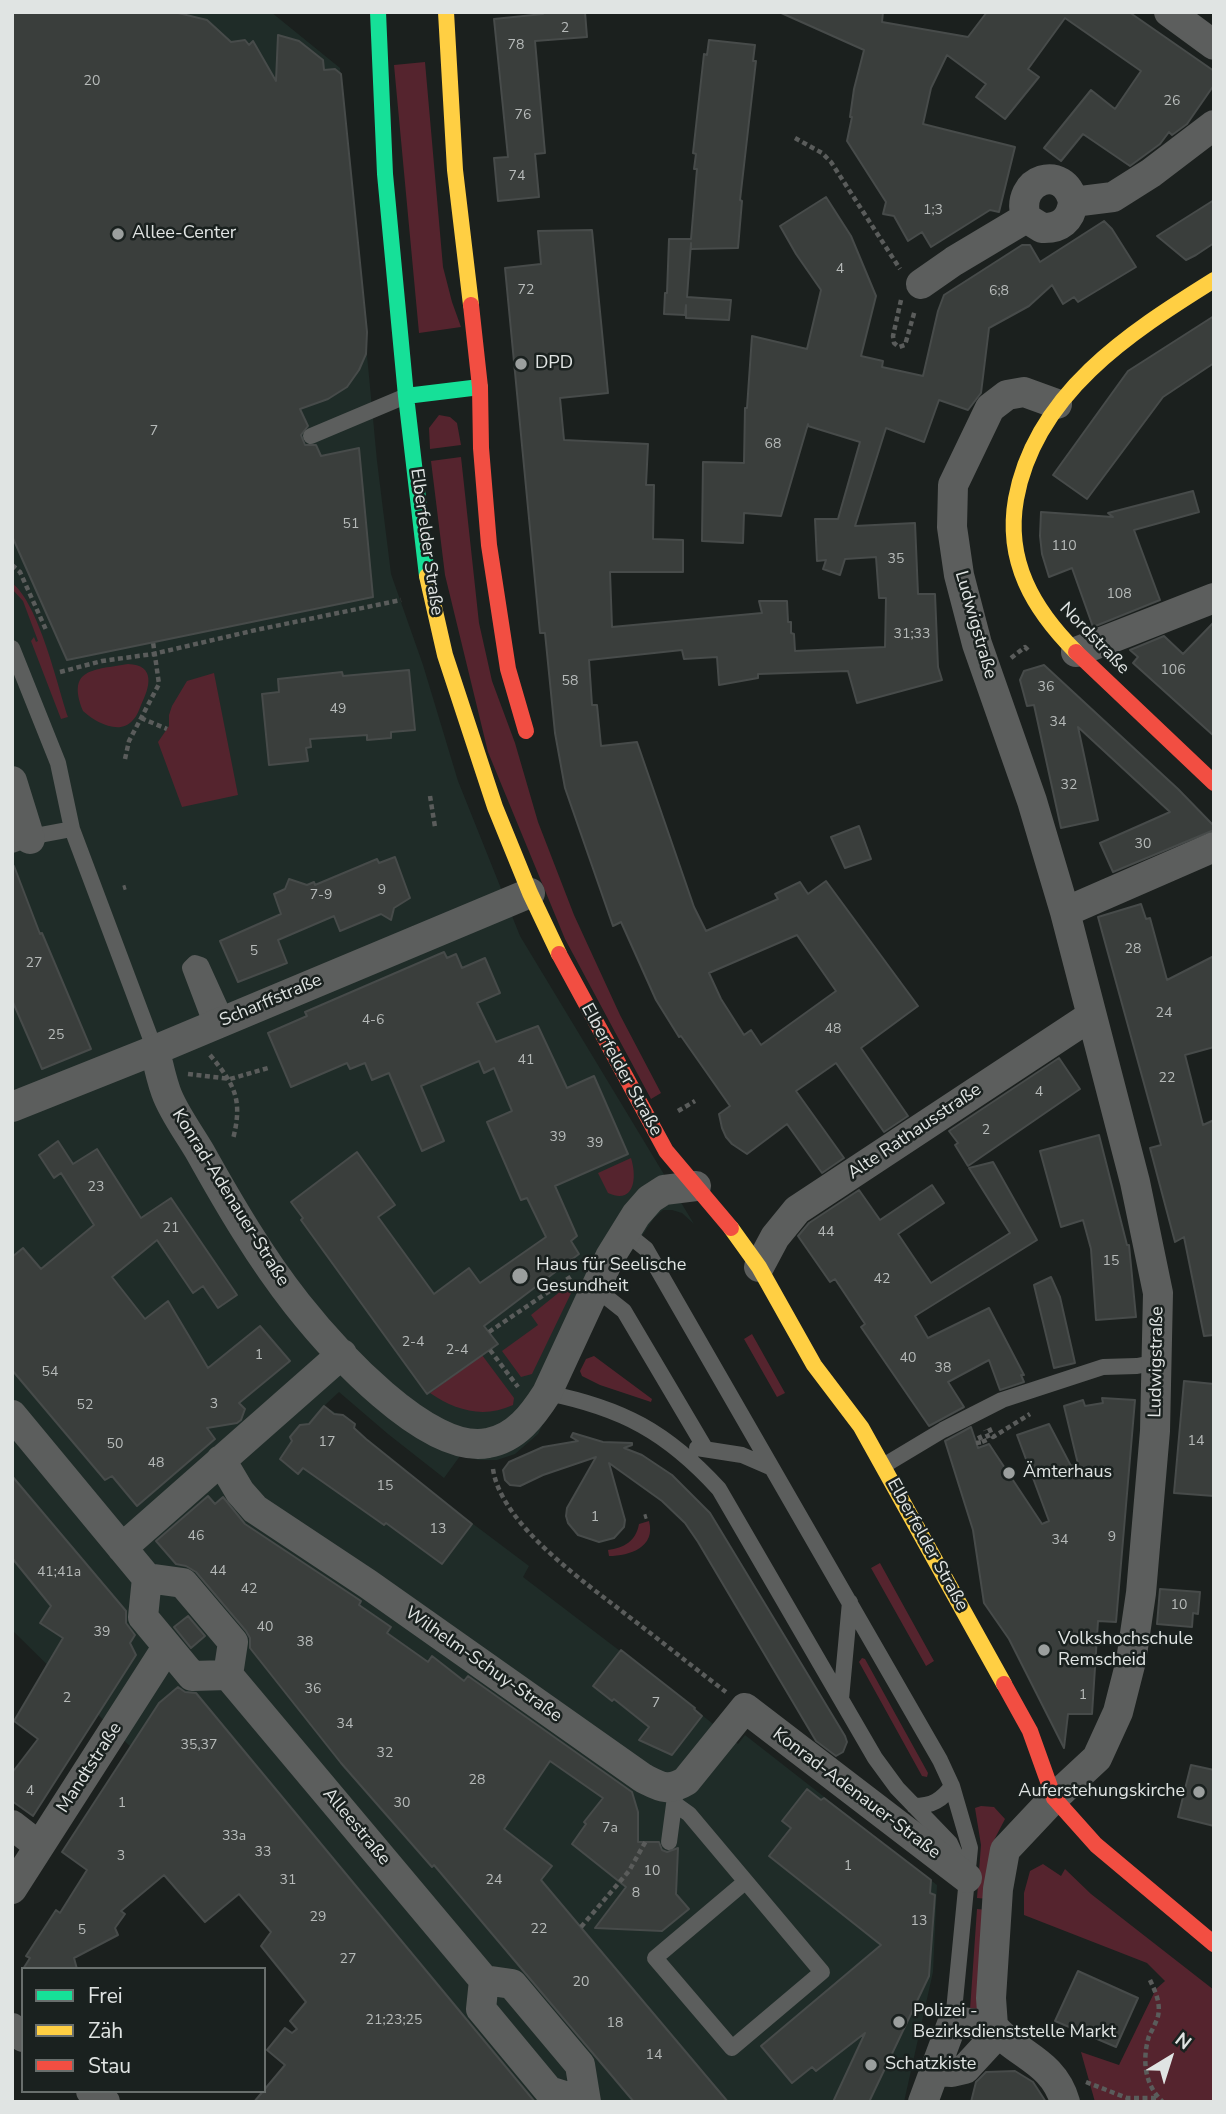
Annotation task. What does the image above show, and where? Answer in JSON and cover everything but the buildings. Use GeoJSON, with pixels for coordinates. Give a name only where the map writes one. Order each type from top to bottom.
{"type":"FeatureCollection","features":[{"type":"Feature","properties":{"kind":"main road","name":"Elberfelder Straße"},"geometry":{"type":"LineString","coordinates":[[378,12],[385,174],[406,396],[430,595],[465,720],[495,807],[530,893],[586,1009],[652,1127],[666,1151],[723,1216],[759,1267],[814,1365],[862,1427],[1030,1731],[1054,1798]]}},
{"type":"Feature","properties":{"kind":"main road"},"geometry":{"type":"LineString","coordinates":[[446,12],[455,170],[480,387],[481,449],[489,545],[508,669],[526,730]]}},
{"type":"Feature","properties":{"kind":"main road","name":"Nordstraße"},"geometry":{"type":"LineString","coordinates":[[1214,280],[1183,298],[1113,349],[1087,371],[1057,404],[1037,436],[1019,480],[1012,535],[1018,566],[1030,596],[1054,629],[1214,783]]}},
{"type":"Feature","properties":{"kind":"main road"},"geometry":{"type":"LineString","coordinates":[[406,396],[480,387]]}},
{"type":"Feature","properties":{"kind":"main road"},"geometry":{"type":"LineString","coordinates":[[1054,1798],[1096,1845],[1201,1922],[1214,1944]]}},
{"type":"Feature","properties":{"kind":"street"},"geometry":{"type":"LineString","coordinates":[[1168,12],[1214,45]]}},
{"type":"Feature","properties":{"kind":"street"},"geometry":{"type":"LineString","coordinates":[[910,285],[1027,218],[1042,228],[1059,226],[1072,214],[1073,202],[1113,197],[1151,173],[1214,125]]}},
{"type":"Feature","properties":{"kind":"street","name":"Ludwigstraße"},"geometry":{"type":"LineString","coordinates":[[1054,1798],[1097,1758],[1118,1712],[1131,1661],[1141,1594],[1155,1431],[1158,1293],[1135,1182],[1065,912],[959,575],[952,527],[953,485],[990,408],[1007,395],[1024,393],[1057,404]]}},
{"type":"Feature","properties":{"kind":"street"},"geometry":{"type":"LineString","coordinates":[[1076,652],[1214,598]]}},
{"type":"Feature","properties":{"kind":"street"},"geometry":{"type":"LineString","coordinates":[[12,781],[21,842]]}},
{"type":"Feature","properties":{"kind":"street"},"geometry":{"type":"LineString","coordinates":[[1065,912],[1214,847]]}},
{"type":"Feature","properties":{"kind":"street","name":"Scharffstraße"},"geometry":{"type":"LineString","coordinates":[[12,1107],[155,1051],[215,1032],[530,893]]}},
{"type":"Feature","properties":{"kind":"street","name":"Alte Rathausstraße"},"geometry":{"type":"LineString","coordinates":[[759,1267],[775,1237],[797,1210],[1090,1016]]}},
{"type":"Feature","properties":{"kind":"street","name":"Konrad-Adenauer-Straße"},"geometry":{"type":"LineString","coordinates":[[155,1051],[166,1093],[249,1235],[297,1304],[369,1383],[404,1412],[439,1434],[466,1444],[489,1443]]}},
{"type":"Feature","properties":{"kind":"street"},"geometry":{"type":"LineString","coordinates":[[489,1443],[516,1431],[535,1412],[536,1395],[625,1232],[650,1199],[664,1190],[696,1186]]}},
{"type":"Feature","properties":{"kind":"street"},"geometry":{"type":"LineString","coordinates":[[122,1548],[342,1354]]}},
{"type":"Feature","properties":{"kind":"street"},"geometry":{"type":"LineString","coordinates":[[12,1415],[147,1578],[183,1583],[233,1643],[228,1675],[192,1676],[167,1647],[143,1617],[147,1578]]}},
{"type":"Feature","properties":{"kind":"street","name":"Wilhelm-Schuy-Straße"},"geometry":{"type":"LineString","coordinates":[[217,1464],[255,1509],[368,1584],[643,1778],[675,1796]]}},
{"type":"Feature","properties":{"kind":"street","name":"Mandtstraße"},"geometry":{"type":"LineString","coordinates":[[12,1889],[167,1647]]}},
{"type":"Feature","properties":{"kind":"street","name":"Alleestraße"},"geometry":{"type":"LineString","coordinates":[[228,1675],[484,1980]]}},
{"type":"Feature","properties":{"kind":"street"},"geometry":{"type":"LineString","coordinates":[[675,1796],[745,1708]]}},
{"type":"Feature","properties":{"kind":"street","name":"Konrad-Adenauer-Straße"},"geometry":{"type":"LineString","coordinates":[[745,1708],[967,1878]]}},
{"type":"Feature","properties":{"kind":"street"},"geometry":{"type":"LineString","coordinates":[[934,2071],[952,2072],[965,2069],[989,2043],[993,2026],[991,1998],[998,1889],[1005,1850],[1054,1798]]}},
{"type":"Feature","properties":{"kind":"street"},"geometry":{"type":"LineString","coordinates":[[12,1825],[40,1846]]}},
{"type":"Feature","properties":{"kind":"street"},"geometry":{"type":"LineString","coordinates":[[484,1980],[512,1984],[580,2065],[585,2102],[549,2091],[481,2009],[484,1980]]}},
{"type":"Feature","properties":{"kind":"street"},"geometry":{"type":"LineString","coordinates":[[923,2102],[953,2021],[993,2026],[1003,2038],[1053,2075],[1065,2102]]}},
{"type":"Feature","properties":{"kind":"lane"},"geometry":{"type":"LineString","coordinates":[[312,434],[406,396]]}},
{"type":"Feature","properties":{"kind":"lane","name":"Konrad-Adenauer-Straße"},"geometry":{"type":"LineString","coordinates":[[12,648],[58,763],[72,829],[155,1051]]}},
{"type":"Feature","properties":{"kind":"lane"},"geometry":{"type":"LineString","coordinates":[[21,842],[72,829]]}},
{"type":"Feature","properties":{"kind":"lane"},"geometry":{"type":"LineString","coordinates":[[625,1232],[646,1249],[850,1602],[940,1760],[952,1786],[970,1848],[953,2021]]}},
{"type":"Feature","properties":{"kind":"lane"},"geometry":{"type":"LineString","coordinates":[[595,1288],[624,1311],[705,1448]]}},
{"type":"Feature","properties":{"kind":"lane"},"geometry":{"type":"LineString","coordinates":[[883,1466],[943,1430],[1002,1400],[1103,1367],[1158,1362]]}},
{"type":"Feature","properties":{"kind":"lane"},"geometry":{"type":"LineString","coordinates":[[536,1395],[576,1399],[612,1411],[656,1433],[681,1450],[719,1489],[876,1758],[897,1788],[950,1843],[967,1878]]}},
{"type":"Feature","properties":{"kind":"lane"},"geometry":{"type":"LineString","coordinates":[[681,1450],[705,1448],[742,1455],[772,1468]]}},
{"type":"Feature","properties":{"kind":"lane"},"geometry":{"type":"LineString","coordinates":[[841,1699],[850,1602]]}},
{"type":"Feature","properties":{"kind":"lane"},"geometry":{"type":"LineString","coordinates":[[914,1806],[936,1802],[952,1786]]}},
{"type":"Feature","properties":{"kind":"lane"},"geometry":{"type":"LineString","coordinates":[[669,1842],[675,1796]]}},
{"type":"Feature","properties":{"kind":"lane"},"geometry":{"type":"LineString","coordinates":[[675,1796],[741,1885],[822,1972],[732,2048],[655,1958],[741,1885]]}},
{"type":"Feature","properties":{"kind":"path"},"geometry":{"type":"LineString","coordinates":[[795,138],[822,153],[831,162],[910,285],[909,338],[905,345],[899,346],[894,343],[893,336],[910,285]]}},
{"type":"Feature","properties":{"kind":"path"},"geometry":{"type":"LineString","coordinates":[[12,565],[20,572],[47,632]]}},
{"type":"Feature","properties":{"kind":"path"},"geometry":{"type":"LineString","coordinates":[[60,672],[102,661],[153,654],[256,629],[430,595]]}},
{"type":"Feature","properties":{"kind":"path"},"geometry":{"type":"LineString","coordinates":[[125,759],[129,741],[159,684],[153,642]]}},
{"type":"Feature","properties":{"kind":"path"},"geometry":{"type":"LineString","coordinates":[[989,677],[1025,647],[1032,654]]}},
{"type":"Feature","properties":{"kind":"path"},"geometry":{"type":"LineString","coordinates":[[141,718],[167,729]]}},
{"type":"Feature","properties":{"kind":"path"},"geometry":{"type":"LineString","coordinates":[[430,796],[435,827]]}},
{"type":"Feature","properties":{"kind":"path"},"geometry":{"type":"LineString","coordinates":[[215,1032],[238,1102],[233,1139]]}},
{"type":"Feature","properties":{"kind":"path"},"geometry":{"type":"LineString","coordinates":[[192,1074],[230,1079],[268,1068]]}},
{"type":"Feature","properties":{"kind":"path"},"geometry":{"type":"LineString","coordinates":[[673,1114],[695,1101]]}},
{"type":"Feature","properties":{"kind":"path"},"geometry":{"type":"LineString","coordinates":[[489,1332],[561,1281]]}},
{"type":"Feature","properties":{"kind":"path"},"geometry":{"type":"LineString","coordinates":[[489,1350],[536,1395]]}},
{"type":"Feature","properties":{"kind":"path"},"geometry":{"type":"LineString","coordinates":[[982,1442],[989,1439]]}},
{"type":"Feature","properties":{"kind":"path"},"geometry":{"type":"LineString","coordinates":[[489,1443],[495,1484],[524,1527],[562,1564],[745,1708]]}},
{"type":"Feature","properties":{"kind":"path"},"geometry":{"type":"LineString","coordinates":[[581,1927],[629,1871],[645,1844],[648,1833]]}},
{"type":"Feature","properties":{"kind":"path"},"geometry":{"type":"LineString","coordinates":[[1150,1980],[1157,1997],[1158,2015],[1144,2062],[1148,2081],[1161,2100]]}},
{"type":"Feature","properties":{"kind":"path"},"geometry":{"type":"LineString","coordinates":[[1040,2063],[1127,2098],[1161,2100]]}},
{"type":"Feature","properties":{"kind":"shaded area"},"geometry":{"type":"Polygon","coordinates":[[[12,12],[271,12],[340,68],[377,461],[391,574],[423,665],[458,781],[520,936],[694,1224],[682,1213],[672,1210],[663,1210],[654,1218],[621,1267],[538,1434],[515,1454],[497,1460],[460,1456],[444,1478],[339,1392],[324,1406],[355,1424],[354,1428],[440,1499],[529,1566],[523,1577],[621,1650],[738,1744],[745,1735],[937,1885],[933,1972],[904,2102],[414,2102],[145,1761],[12,1630],[12,12]]]}},
{"type":"Feature","properties":{"kind":"shaded area"},"geometry":{"type":"Polygon","coordinates":[[[425,62],[443,267],[461,327],[419,333],[394,65],[425,62]]]}},
{"type":"Feature","properties":{"kind":"shaded area"},"geometry":{"type":"Polygon","coordinates":[[[439,415],[450,417],[457,423],[461,445],[430,449],[429,428],[439,415]]]}},
{"type":"Feature","properties":{"kind":"shaded area"},"geometry":{"type":"Polygon","coordinates":[[[461,457],[479,623],[492,681],[515,743],[538,822],[574,915],[620,1015],[661,1093],[651,1099],[565,939],[488,752],[445,575],[431,461],[461,457]]]}},
{"type":"Feature","properties":{"kind":"shaded area"},"geometry":{"type":"Polygon","coordinates":[[[12,583],[22,593],[39,626],[68,717],[61,719],[31,641],[34,637],[36,642],[38,641],[23,601],[12,589],[12,583]]]}},
{"type":"Feature","properties":{"kind":"shaded area"},"geometry":{"type":"Polygon","coordinates":[[[137,665],[147,673],[148,684],[144,698],[137,715],[128,725],[108,726],[83,711],[78,686],[86,674],[94,670],[137,665]]]}},
{"type":"Feature","properties":{"kind":"shaded area"},"geometry":{"type":"Polygon","coordinates":[[[214,673],[238,795],[182,807],[158,742],[169,726],[172,706],[187,681],[214,673]]]}},
{"type":"Feature","properties":{"kind":"shaded area"},"geometry":{"type":"Polygon","coordinates":[[[631,1158],[634,1173],[629,1192],[617,1196],[608,1193],[598,1173],[631,1158]]]}},
{"type":"Feature","properties":{"kind":"shaded area"},"geometry":{"type":"Polygon","coordinates":[[[572,1282],[574,1287],[532,1374],[521,1377],[502,1351],[538,1325],[531,1315],[572,1282]]]}},
{"type":"Feature","properties":{"kind":"shaded area"},"geometry":{"type":"Polygon","coordinates":[[[752,1334],[785,1393],[777,1397],[744,1339],[752,1334]]]}},
{"type":"Feature","properties":{"kind":"shaded area"},"geometry":{"type":"Polygon","coordinates":[[[482,1355],[514,1398],[513,1405],[491,1411],[470,1411],[449,1404],[430,1393],[482,1355]]]}},
{"type":"Feature","properties":{"kind":"shaded area"},"geometry":{"type":"Polygon","coordinates":[[[594,1356],[652,1399],[651,1402],[582,1376],[580,1371],[586,1359],[594,1356]]]}},
{"type":"Feature","properties":{"kind":"shaded area"},"geometry":{"type":"Polygon","coordinates":[[[649,1521],[649,1537],[645,1544],[633,1552],[609,1556],[608,1550],[628,1543],[639,1524],[649,1521]]]}},
{"type":"Feature","properties":{"kind":"shaded area"},"geometry":{"type":"Polygon","coordinates":[[[880,1563],[934,1661],[926,1666],[871,1568],[880,1563]]]}},
{"type":"Feature","properties":{"kind":"shaded area"},"geometry":{"type":"Polygon","coordinates":[[[862,1658],[865,1659],[928,1773],[927,1777],[922,1776],[859,1662],[862,1658]]]}},
{"type":"Feature","properties":{"kind":"shaded area"},"geometry":{"type":"Polygon","coordinates":[[[994,1807],[1005,1819],[992,1844],[988,1899],[977,1898],[981,1845],[975,1808],[994,1807]]]}},
{"type":"Feature","properties":{"kind":"shaded area"},"geometry":{"type":"Polygon","coordinates":[[[1043,1864],[1061,1876],[1065,1869],[1091,1894],[1214,1990],[1214,2102],[1095,2102],[1081,2052],[1119,2065],[1156,1989],[1165,1981],[1147,1963],[1024,1915],[1024,1893],[1030,1871],[1043,1864]]]}},
{"type":"Feature","properties":{"kind":"shaded area"},"geometry":{"type":"Polygon","coordinates":[[[977,1909],[987,1910],[977,2011],[970,2010],[977,1909]]]}},
{"type":"Feature","properties":{"kind":"traffic: fast"},"geometry":{"type":"LineString","coordinates":[[378,12],[385,174],[406,396],[427,576]]}},
{"type":"Feature","properties":{"kind":"traffic: fast"},"geometry":{"type":"LineString","coordinates":[[406,396],[480,387]]}},
{"type":"Feature","properties":{"kind":"traffic: slow"},"geometry":{"type":"LineString","coordinates":[[446,12],[455,170],[471,305]]}},
{"type":"Feature","properties":{"kind":"traffic: slow"},"geometry":{"type":"LineString","coordinates":[[1076,652],[1035,601],[1019,563],[1014,522],[1016,499],[1026,462],[1043,428],[1090,370],[1150,322],[1214,280]]}},
{"type":"Feature","properties":{"kind":"traffic: slow"},"geometry":{"type":"LineString","coordinates":[[427,576],[445,655],[495,807],[530,893],[559,954]]}},
{"type":"Feature","properties":{"kind":"traffic: slow"},"geometry":{"type":"LineString","coordinates":[[731,1228],[759,1267],[814,1365],[861,1427],[1004,1684]]}},
{"type":"Feature","properties":{"kind":"traffic: jam"},"geometry":{"type":"LineString","coordinates":[[471,305],[480,387],[481,448],[489,545],[508,669],[526,731]]}},
{"type":"Feature","properties":{"kind":"traffic: jam"},"geometry":{"type":"LineString","coordinates":[[1076,652],[1214,783]]}},
{"type":"Feature","properties":{"kind":"traffic: jam"},"geometry":{"type":"LineString","coordinates":[[559,954],[666,1151],[731,1228]]}},
{"type":"Feature","properties":{"kind":"traffic: jam"},"geometry":{"type":"LineString","coordinates":[[1004,1684],[1030,1731],[1054,1798],[1096,1845],[1214,1944]]}},
{"type":"Feature","properties":{"kind":"place","name":"Allee-Center"},"geometry":{"type":"Point","coordinates":[118,234]}},
{"type":"Feature","properties":{"kind":"place","name":"DPD"},"geometry":{"type":"Point","coordinates":[521,364]}},
{"type":"Feature","properties":{"kind":"place","name":"Haus für Seelische Gesundheit"},"geometry":{"type":"Point","coordinates":[520,1276]}},
{"type":"Feature","properties":{"kind":"place","name":"Ämterhaus"},"geometry":{"type":"Point","coordinates":[1009,1473]}},
{"type":"Feature","properties":{"kind":"place","name":"Volkshochschule Remscheid"},"geometry":{"type":"Point","coordinates":[1044,1650]}},
{"type":"Feature","properties":{"kind":"place","name":"Auferstehungskirche"},"geometry":{"type":"Point","coordinates":[1199,1792]}},
{"type":"Feature","properties":{"kind":"place","name":"Polizei - Bezirksdienststelle Markt"},"geometry":{"type":"Point","coordinates":[899,2022]}},
{"type":"Feature","properties":{"kind":"place","name":"Schatzkiste"},"geometry":{"type":"Point","coordinates":[871,2065]}}]}
